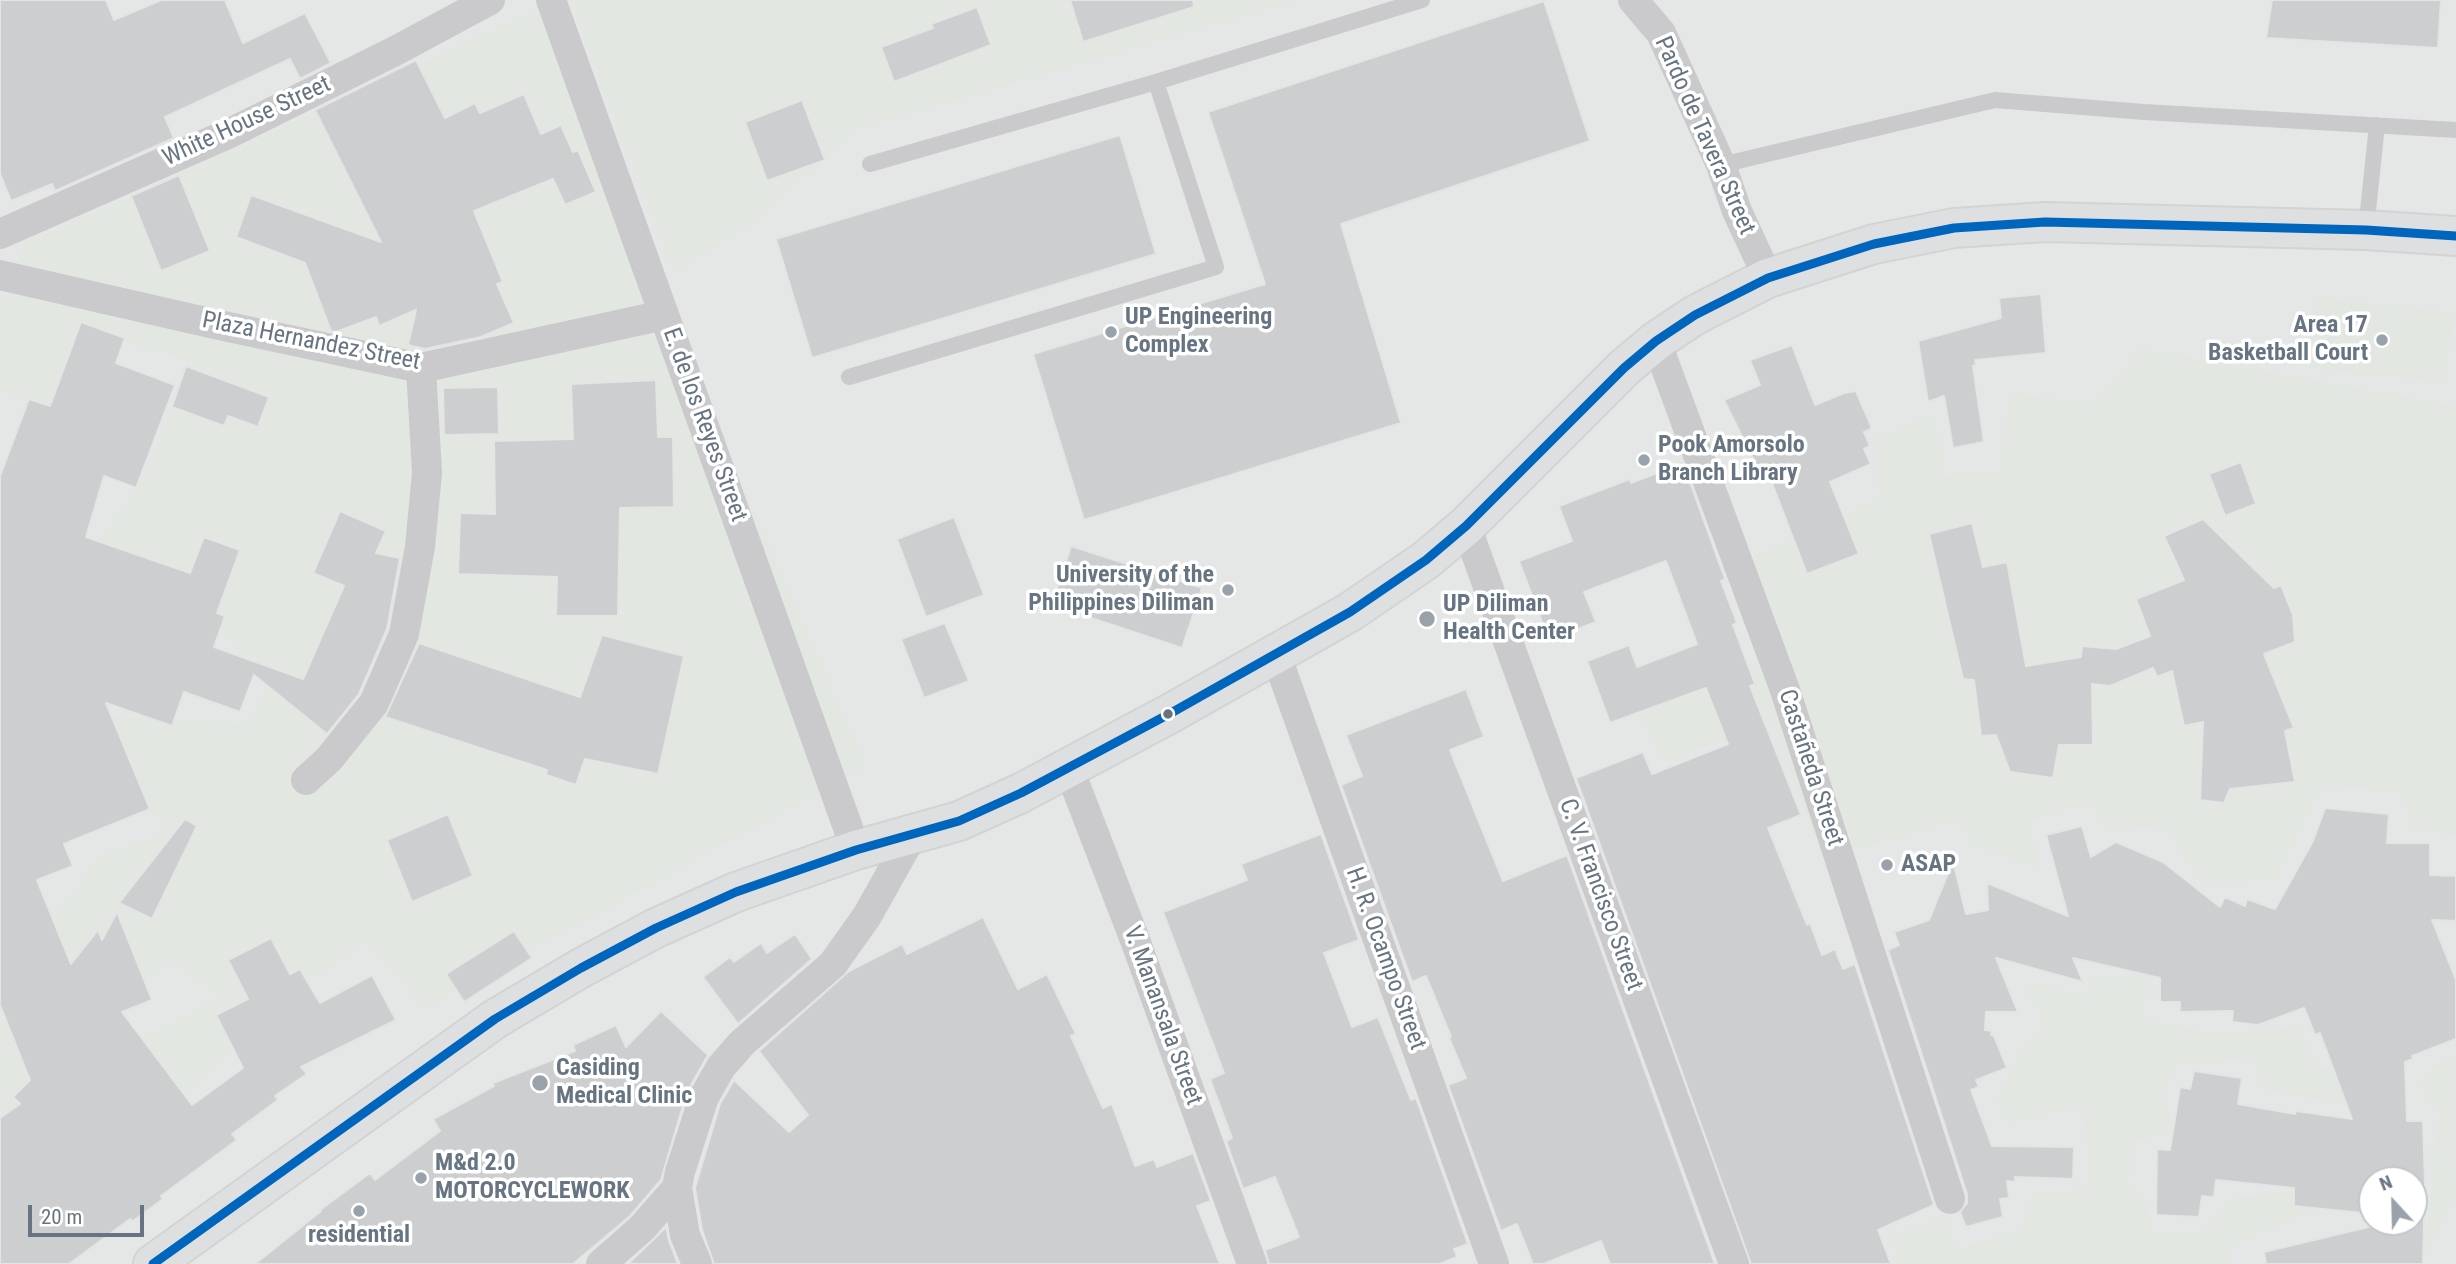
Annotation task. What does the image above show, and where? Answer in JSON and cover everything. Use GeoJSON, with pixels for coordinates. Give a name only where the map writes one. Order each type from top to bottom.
{"type":"FeatureCollection","features":[{"type":"Feature","properties":{"kind":"main road"},"geometry":{"type":"LineString","coordinates":[[153,1264],[495,1019],[656,928],[724,897],[856,850],[958,821],[1069,769],[1350,612],[1426,560],[1466,526],[1624,368],[1656,341],[1704,310],[1768,278],[1874,244],[1954,228],[2045,222],[2366,230],[2456,236]]}},
{"type":"Feature","properties":{"kind":"street","name":"White House Street"},"geometry":{"type":"LineString","coordinates":[[0,234],[230,133],[397,50],[490,0]]}},
{"type":"Feature","properties":{"kind":"street","name":"E. de los Reyes Street"},"geometry":{"type":"LineString","coordinates":[[551,0],[856,850]]}},
{"type":"Feature","properties":{"kind":"street","name":"Pardo de Tavera Street"},"geometry":{"type":"LineString","coordinates":[[1633,0],[1661,33],[1721,165],[1737,211],[1768,278]]}},
{"type":"Feature","properties":{"kind":"street","name":"Plaza Hernandez Street"},"geometry":{"type":"LineString","coordinates":[[0,275],[421,368],[664,314]]}},
{"type":"Feature","properties":{"kind":"street","name":"Castañeda Street"},"geometry":{"type":"LineString","coordinates":[[1656,341],[1785,690],[1950,1199]]}},
{"type":"Feature","properties":{"kind":"street"},"geometry":{"type":"LineString","coordinates":[[306,780],[330,759],[374,703],[404,634],[420,547],[427,474],[421,368]]}},
{"type":"Feature","properties":{"kind":"street","name":"C. V. Francisco Street"},"geometry":{"type":"LineString","coordinates":[[1466,526],[1734,1264]]}},
{"type":"Feature","properties":{"kind":"street","name":"H. R. Ocampo Street"},"geometry":{"type":"LineString","coordinates":[[1276,655],[1494,1264]]}},
{"type":"Feature","properties":{"kind":"street","name":"V. Manansala Street"},"geometry":{"type":"LineString","coordinates":[[1069,769],[1135,940],[1252,1264]]}},
{"type":"Feature","properties":{"kind":"street"},"geometry":{"type":"LineString","coordinates":[[697,1264],[685,1235],[677,1188],[704,1097],[720,1067],[742,1043],[833,964],[867,916],[913,834]]}},
{"type":"Feature","properties":{"kind":"street"},"geometry":{"type":"LineString","coordinates":[[601,1264],[661,1209],[677,1188]]}},
{"type":"Feature","properties":{"kind":"lane"},"geometry":{"type":"LineString","coordinates":[[870,164],[1156,82],[1422,0]]}},
{"type":"Feature","properties":{"kind":"lane"},"geometry":{"type":"LineString","coordinates":[[849,377],[1216,267],[1156,82]]}},
{"type":"Feature","properties":{"kind":"lane"},"geometry":{"type":"LineString","coordinates":[[1721,165],[1996,100],[2144,112],[2456,130]]}},
{"type":"Feature","properties":{"kind":"lane"},"geometry":{"type":"LineString","coordinates":[[2366,230],[2377,125]]}},
{"type":"Feature","properties":{"kind":"shaded area","name":"University of the Philippines Diliman"},"geometry":{"type":"Polygon","coordinates":[[[0,0],[2456,0],[2456,1264],[0,1264],[0,0]]]}},
{"type":"Feature","properties":{"kind":"shaded area"},"geometry":{"type":"Polygon","coordinates":[[[570,0],[1299,0],[852,131],[764,217],[674,272],[570,0]]]}},
{"type":"Feature","properties":{"kind":"shaded area"},"geometry":{"type":"Polygon","coordinates":[[[536,10],[866,767],[425,1008],[365,941],[246,1029],[209,1072],[130,1138],[131,1045],[218,998],[176,959],[103,1009],[0,1264],[0,1023],[59,974],[43,935],[99,857],[168,831],[95,716],[249,723],[271,679],[184,599],[100,539],[147,474],[188,361],[79,328],[51,406],[0,391],[0,314],[23,245],[536,10]]]}},
{"type":"Feature","properties":{"kind":"shaded area","name":"Area 17 Basketball Court"},"geometry":{"type":"Polygon","coordinates":[[[2316,297],[2455,312],[2446,383],[2309,368],[2316,297]]]}},
{"type":"Feature","properties":{"kind":"shaded area"},"geometry":{"type":"Polygon","coordinates":[[[2141,348],[2456,406],[2456,837],[2410,827],[2400,790],[2322,787],[2275,880],[2202,884],[2164,827],[2105,830],[2089,802],[2031,822],[2040,870],[1969,844],[1960,818],[1822,862],[1772,720],[1660,764],[1640,711],[1784,649],[1753,556],[1879,498],[1876,437],[1935,414],[1944,476],[1998,471],[2010,394],[2096,402],[2141,348]]]}},
{"type":"Feature","properties":{"kind":"shaded area"},"geometry":{"type":"Polygon","coordinates":[[[2138,953],[2152,961],[2143,1018],[2226,1035],[2298,1026],[2319,1069],[2349,1064],[2345,1105],[2261,1089],[2255,1059],[2177,1063],[2163,1098],[2178,1130],[2135,1142],[2129,1182],[2147,1198],[2150,1232],[2207,1230],[2228,1198],[2296,1191],[2325,1202],[2227,1250],[2231,1264],[1900,1264],[1889,1238],[1944,1213],[1958,1248],[2020,1230],[2031,1195],[2091,1188],[2082,1105],[2007,1125],[1995,1099],[2020,1054],[2045,1025],[2022,981],[2086,995],[2092,979],[2130,977],[2138,953]]]}},
{"type":"Feature","properties":{"kind":"shaded area"},"geometry":{"type":"Polygon","coordinates":[[[2455,1054],[2456,1199],[2420,1264],[2384,1264],[2387,1236],[2428,1236],[2439,1111],[2416,1083],[2455,1054]]]}},
{"type":"Feature","properties":{"kind":"building"},"geometry":{"type":"Polygon","coordinates":[[[0,0],[106,0],[114,20],[161,0],[225,0],[243,43],[305,13],[331,63],[300,79],[290,59],[165,117],[174,138],[55,191],[52,184],[11,201],[0,174],[0,0]]]}},
{"type":"Feature","properties":{"kind":"building"},"geometry":{"type":"Polygon","coordinates":[[[1070,0],[1193,0],[1194,7],[1083,42],[1070,0]]]}},
{"type":"Feature","properties":{"kind":"building"},"geometry":{"type":"Polygon","coordinates":[[[2272,0],[2441,0],[2438,48],[2266,38],[2272,0]]]}},
{"type":"Feature","properties":{"kind":"building"},"geometry":{"type":"Polygon","coordinates":[[[1544,1],[1590,141],[1341,224],[1401,423],[1084,520],[1033,354],[1265,284],[1208,112],[1544,1]]]}},
{"type":"Feature","properties":{"kind":"building"},"geometry":{"type":"Polygon","coordinates":[[[977,7],[991,45],[894,82],[881,47],[933,28],[931,24],[977,7]]]}},
{"type":"Feature","properties":{"kind":"building"},"geometry":{"type":"Polygon","coordinates":[[[416,60],[445,118],[475,103],[480,113],[524,94],[541,134],[561,125],[573,152],[578,150],[596,192],[565,205],[553,179],[474,211],[503,282],[497,284],[514,323],[481,337],[425,349],[408,345],[416,310],[379,326],[376,317],[336,332],[331,331],[305,263],[236,237],[251,195],[381,242],[315,110],[416,60]]]}},
{"type":"Feature","properties":{"kind":"building"},"geometry":{"type":"Polygon","coordinates":[[[802,100],[825,160],[767,181],[745,122],[802,100]]]}},
{"type":"Feature","properties":{"kind":"building"},"geometry":{"type":"Polygon","coordinates":[[[1120,135],[1156,254],[812,358],[776,239],[1120,135]]]}},
{"type":"Feature","properties":{"kind":"building"},"geometry":{"type":"Polygon","coordinates":[[[179,175],[210,251],[161,271],[131,196],[179,175]]]}},
{"type":"Feature","properties":{"kind":"building"},"geometry":{"type":"Polygon","coordinates":[[[2041,294],[2046,353],[1975,360],[1976,365],[1973,366],[1984,442],[1953,448],[1944,396],[1928,402],[1918,341],[2001,318],[1999,298],[2041,294]]]}},
{"type":"Feature","properties":{"kind":"building"},"geometry":{"type":"Polygon","coordinates":[[[81,322],[125,338],[116,363],[175,385],[136,488],[104,476],[86,537],[190,573],[204,537],[240,550],[217,613],[225,616],[214,647],[303,679],[344,586],[313,573],[340,511],[386,531],[376,553],[400,558],[387,629],[359,694],[327,734],[254,675],[240,712],[184,692],[172,726],[106,703],[150,809],[64,844],[73,866],[37,880],[71,964],[98,930],[102,940],[117,912],[152,1000],[122,1012],[192,1105],[243,1068],[216,1015],[248,999],[228,960],[271,938],[290,974],[300,969],[320,1003],[372,975],[396,1020],[301,1067],[307,1074],[275,1096],[278,1100],[232,1134],[237,1140],[161,1196],[163,1199],[133,1221],[130,1219],[69,1264],[0,1264],[0,1118],[20,1104],[13,1097],[30,1080],[0,1005],[0,476],[29,399],[50,406],[81,322]]]}},
{"type":"Feature","properties":{"kind":"building"},"geometry":{"type":"Polygon","coordinates":[[[1792,345],[1815,405],[1856,391],[1871,426],[1871,429],[1864,432],[1870,446],[1864,449],[1871,464],[1830,482],[1859,554],[1807,574],[1770,478],[1764,481],[1724,400],[1760,385],[1750,360],[1792,345]]]}},
{"type":"Feature","properties":{"kind":"building"},"geometry":{"type":"Polygon","coordinates":[[[186,366],[269,397],[258,427],[228,416],[224,426],[172,407],[186,366]]]}},
{"type":"Feature","properties":{"kind":"building"},"geometry":{"type":"Polygon","coordinates":[[[656,380],[658,437],[673,437],[674,507],[620,508],[618,616],[556,616],[557,577],[458,574],[460,513],[495,514],[494,441],[573,439],[571,384],[656,380]]]}},
{"type":"Feature","properties":{"kind":"building"},"geometry":{"type":"Polygon","coordinates":[[[498,387],[499,434],[444,435],[443,388],[498,387]]]}},
{"type":"Feature","properties":{"kind":"building"},"geometry":{"type":"Polygon","coordinates":[[[2241,462],[2256,504],[2225,516],[2209,474],[2241,462]]]}},
{"type":"Feature","properties":{"kind":"building"},"geometry":{"type":"Polygon","coordinates":[[[1683,463],[1725,579],[1721,581],[1737,623],[1733,625],[1755,684],[1750,686],[1801,815],[1768,828],[1822,955],[1835,949],[1843,969],[1855,964],[1934,1205],[1878,1230],[1891,1264],[1751,1264],[1576,778],[1643,752],[1652,774],[1728,744],[1706,688],[1610,723],[1587,661],[1629,645],[1637,667],[1697,644],[1666,561],[1584,592],[1596,622],[1549,640],[1519,561],[1572,541],[1559,506],[1630,479],[1631,483],[1683,463]]]}},
{"type":"Feature","properties":{"kind":"building"},"geometry":{"type":"Polygon","coordinates":[[[954,517],[984,595],[926,617],[897,539],[954,517]]]}},
{"type":"Feature","properties":{"kind":"building"},"geometry":{"type":"Polygon","coordinates":[[[2203,519],[2274,588],[2281,585],[2293,615],[2295,642],[2264,654],[2294,728],[2285,731],[2295,782],[2230,789],[2224,803],[2200,800],[2203,722],[2184,726],[2172,671],[2157,677],[2153,668],[2110,686],[2092,684],[2093,745],[2059,745],[2053,778],[2010,772],[1996,735],[1981,736],[1974,680],[1963,679],[1929,534],[1972,523],[1983,567],[2007,562],[2026,666],[2081,657],[2082,646],[2116,649],[2150,636],[2136,599],[2184,580],[2164,536],[2203,519]]]}},
{"type":"Feature","properties":{"kind":"building"},"geometry":{"type":"Polygon","coordinates":[[[1071,546],[1202,588],[1182,648],[1052,605],[1071,546]]]}},
{"type":"Feature","properties":{"kind":"building"},"geometry":{"type":"Polygon","coordinates":[[[945,623],[969,681],[924,698],[901,639],[945,623]]]}},
{"type":"Feature","properties":{"kind":"building"},"geometry":{"type":"Polygon","coordinates":[[[602,635],[684,656],[658,774],[585,759],[576,785],[546,775],[547,770],[385,717],[419,643],[580,697],[602,635]]]}},
{"type":"Feature","properties":{"kind":"building"},"geometry":{"type":"Polygon","coordinates":[[[1466,689],[1484,737],[1450,750],[1503,881],[1567,855],[1715,1264],[1610,1264],[1601,1241],[1543,1264],[1533,1264],[1517,1224],[1501,1231],[1448,1085],[1466,1078],[1426,976],[1412,982],[1341,785],[1362,776],[1346,735],[1466,689]]]}},
{"type":"Feature","properties":{"kind":"building"},"geometry":{"type":"Polygon","coordinates":[[[2325,808],[2389,814],[2387,843],[2430,843],[2430,875],[2456,876],[2456,921],[2432,920],[2456,980],[2456,1039],[2412,1056],[2413,1059],[2405,1062],[2407,1121],[2423,1121],[2424,1166],[2358,1166],[2358,1213],[2294,1206],[2294,1188],[2216,1180],[2214,1197],[2202,1196],[2199,1217],[2156,1215],[2157,1149],[2170,1150],[2180,1087],[2190,1089],[2194,1071],[2242,1078],[2238,1104],[2295,1114],[2296,1111],[2352,1119],[2320,1033],[2315,1035],[2304,1008],[2258,1025],[2232,1022],[2233,1011],[2180,1012],[2180,1002],[2160,1002],[2160,978],[2073,958],[2083,982],[1996,958],[2018,1012],[1986,1012],[1985,1030],[1992,1031],[1991,1035],[1994,1036],[2007,1068],[1976,1080],[1979,1087],[1971,1090],[1992,1146],[2074,1147],[2073,1179],[2015,1177],[2015,1182],[2007,1181],[2009,1198],[2000,1199],[2003,1217],[1966,1227],[1960,1212],[1967,1203],[1967,1194],[1888,950],[1899,945],[1894,932],[1929,920],[1953,861],[1966,914],[1988,910],[1987,883],[2068,916],[2046,835],[2082,826],[2091,857],[2116,842],[2163,862],[2220,907],[2225,897],[2245,906],[2247,899],[2275,909],[2313,841],[2325,808]]]}},
{"type":"Feature","properties":{"kind":"building"},"geometry":{"type":"Polygon","coordinates":[[[448,814],[473,876],[412,902],[387,840],[448,814]]]}},
{"type":"Feature","properties":{"kind":"building"},"geometry":{"type":"Polygon","coordinates":[[[185,819],[197,826],[152,919],[119,903],[185,819]]]}},
{"type":"Feature","properties":{"kind":"building"},"geometry":{"type":"Polygon","coordinates":[[[1321,834],[1359,940],[1324,953],[1352,1027],[1378,1017],[1411,1100],[1416,1098],[1468,1244],[1454,1249],[1457,1257],[1440,1264],[1269,1264],[1265,1250],[1299,1237],[1275,1177],[1243,1189],[1226,1141],[1232,1138],[1210,1079],[1224,1073],[1163,912],[1247,880],[1241,864],[1321,834]]]}},
{"type":"Feature","properties":{"kind":"building"},"geometry":{"type":"Polygon","coordinates":[[[983,917],[1018,989],[1047,974],[1076,1034],[1071,1036],[1103,1108],[1112,1104],[1135,1166],[1154,1159],[1157,1167],[1193,1153],[1211,1201],[1197,1206],[1220,1264],[714,1264],[702,1230],[695,1188],[720,1104],[734,1080],[789,1132],[808,1115],[759,1051],[849,971],[902,944],[907,954],[983,917]]]}},
{"type":"Feature","properties":{"kind":"building"},"geometry":{"type":"Polygon","coordinates":[[[514,931],[532,958],[464,1002],[446,974],[514,931]]]}},
{"type":"Feature","properties":{"kind":"building"},"geometry":{"type":"Polygon","coordinates":[[[795,934],[812,959],[738,1024],[703,977],[730,957],[734,962],[761,943],[767,953],[795,934]]]}},
{"type":"Feature","properties":{"kind":"building"},"geometry":{"type":"Polygon","coordinates":[[[661,1011],[708,1055],[687,1092],[661,1180],[630,1216],[573,1264],[255,1264],[370,1173],[375,1180],[440,1131],[433,1119],[494,1086],[493,1083],[575,1051],[573,1045],[616,1025],[626,1047],[661,1011]]]}},
{"type":"Feature","properties":{"kind":"building"},"geometry":{"type":"Polygon","coordinates":[[[666,1227],[678,1264],[628,1264],[666,1227]]]}},
{"type":"Feature","properties":{"kind":"building"},"geometry":{"type":"Polygon","coordinates":[[[2358,1229],[2358,1236],[2424,1236],[2423,1264],[2266,1264],[2264,1252],[2358,1229]]]}},
{"type":"Feature","properties":{"kind":"transit line"},"geometry":{"type":"LineString","coordinates":[[153,1264],[495,1019],[581,968],[656,928],[736,892],[856,850],[959,821],[1021,793],[1171,713],[1350,612],[1426,560],[1466,526],[1624,368],[1656,341],[1695,315],[1768,278],[1874,244],[1954,228],[2045,222],[2366,230],[2456,236]]}},
{"type":"Feature","properties":{"kind":"place","name":"UP Engineering Complex"},"geometry":{"type":"Point","coordinates":[1111,332]}},
{"type":"Feature","properties":{"kind":"place","name":"Area 17 Basketball Court"},"geometry":{"type":"Point","coordinates":[2382,340]}},
{"type":"Feature","properties":{"kind":"place","name":"Pook Amorsolo Branch Library"},"geometry":{"type":"Point","coordinates":[1644,460]}},
{"type":"Feature","properties":{"kind":"place","name":"University of the Philippines Diliman"},"geometry":{"type":"Point","coordinates":[1228,590]}},
{"type":"Feature","properties":{"kind":"place","name":"UP Diliman Health Center"},"geometry":{"type":"Point","coordinates":[1427,619]}},
{"type":"Feature","properties":{"kind":"place","name":"ASAP"},"geometry":{"type":"Point","coordinates":[1887,865]}},
{"type":"Feature","properties":{"kind":"place","name":"Casiding Medical Clinic"},"geometry":{"type":"Point","coordinates":[540,1083]}},
{"type":"Feature","properties":{"kind":"place","name":"M&d 2.0 MOTORCYCLEWORK"},"geometry":{"type":"Point","coordinates":[421,1178]}},
{"type":"Feature","properties":{"kind":"place","name":"residential"},"geometry":{"type":"Point","coordinates":[359,1211]}}]}
